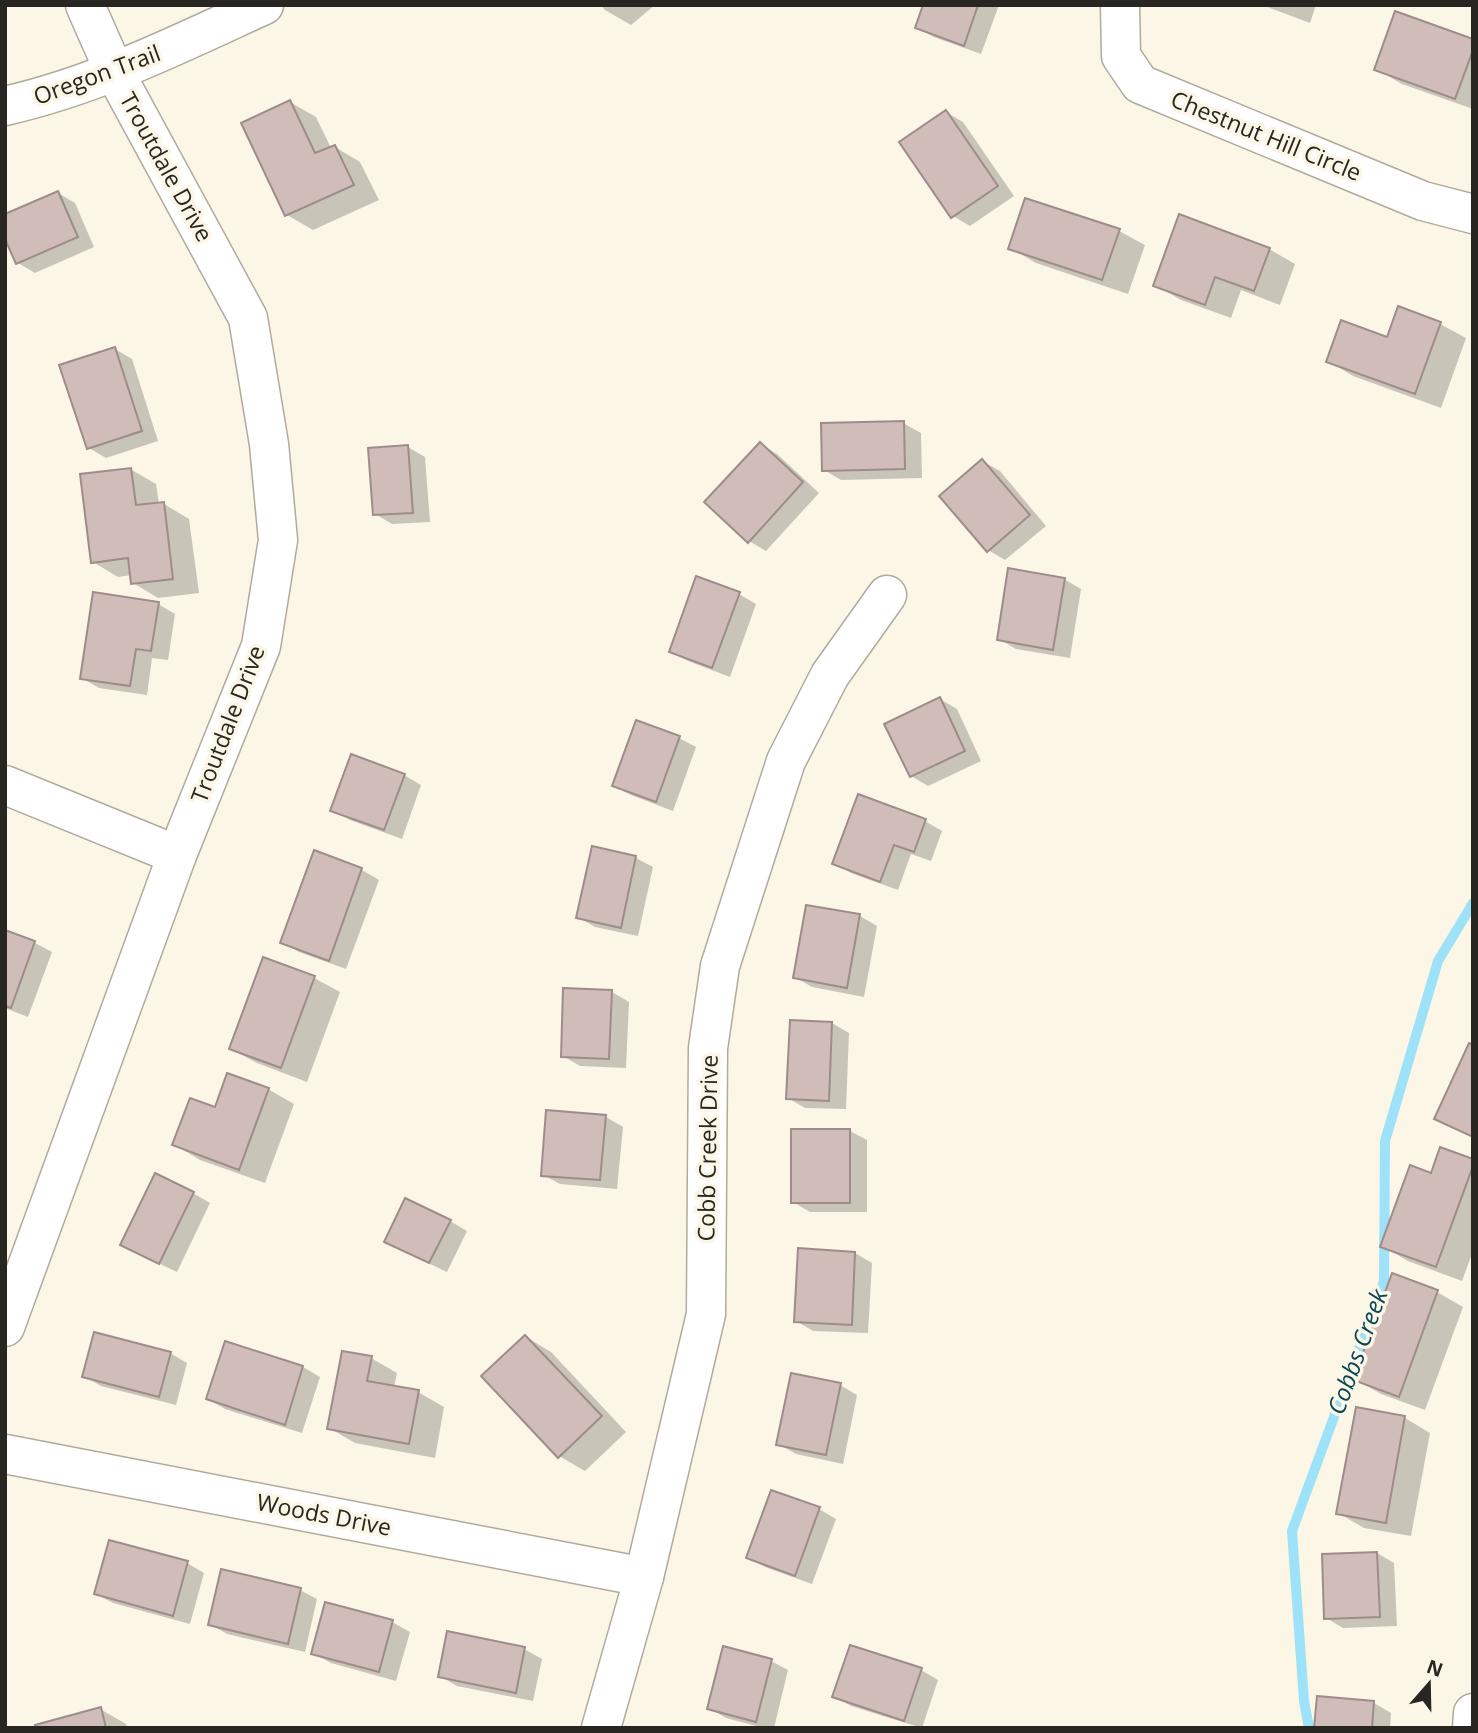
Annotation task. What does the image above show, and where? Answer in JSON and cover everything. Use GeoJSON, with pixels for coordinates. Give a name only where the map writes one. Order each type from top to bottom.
{"type":"FeatureCollection","features":[{"type":"Feature","properties":{"kind":"street","name":"Troutdale Drive"},"geometry":{"type":"LineString","coordinates":[[5,1327],[177,855],[261,646],[278,540],[270,444],[248,318],[115,73],[85,5]]}},
{"type":"Feature","properties":{"kind":"street","name":"Oregon Trail"},"geometry":{"type":"LineString","coordinates":[[5,106],[48,96],[115,73],[264,5]]}},
{"type":"Feature","properties":{"kind":"street","name":"Chestnut Hill Circle"},"geometry":{"type":"LineString","coordinates":[[1121,5],[1121,56],[1140,84],[1423,201],[1473,214]]}},
{"type":"Feature","properties":{"kind":"street","name":"Cobb Creek Drive"},"geometry":{"type":"LineString","coordinates":[[601,1728],[644,1577],[706,1314],[708,1048],[720,966],[786,761],[830,675],[887,596]]}},
{"type":"Feature","properties":{"kind":"street"},"geometry":{"type":"LineString","coordinates":[[5,785],[177,855]]}},
{"type":"Feature","properties":{"kind":"street","name":"Woods Drive"},"geometry":{"type":"LineString","coordinates":[[5,1454],[644,1577]]}},
{"type":"Feature","properties":{"kind":"street"},"geometry":{"type":"LineString","coordinates":[[1472,1728],[1473,1713]]}},
{"type":"Feature","properties":{"kind":"building"},"geometry":{"type":"Polygon","coordinates":[[[923,5],[978,5],[964,46],[915,28],[923,5]]]}},
{"type":"Feature","properties":{"kind":"building"},"geometry":{"type":"Polygon","coordinates":[[[1395,11],[1473,39],[1473,50],[1455,99],[1374,70],[1395,11]]]}},
{"type":"Feature","properties":{"kind":"building"},"geometry":{"type":"Polygon","coordinates":[[[290,100],[315,153],[335,145],[354,185],[285,216],[241,123],[290,100]]]}},
{"type":"Feature","properties":{"kind":"building"},"geometry":{"type":"Polygon","coordinates":[[[946,110],[998,186],[951,218],[899,142],[946,110]]]}},
{"type":"Feature","properties":{"kind":"building"},"geometry":{"type":"Polygon","coordinates":[[[58,191],[78,237],[16,264],[5,239],[5,214],[58,191]]]}},
{"type":"Feature","properties":{"kind":"building"},"geometry":{"type":"Polygon","coordinates":[[[1025,198],[1120,229],[1102,280],[1008,249],[1025,198]]]}},
{"type":"Feature","properties":{"kind":"building"},"geometry":{"type":"Polygon","coordinates":[[[1179,214],[1270,248],[1254,291],[1215,277],[1205,305],[1153,286],[1179,214]]]}},
{"type":"Feature","properties":{"kind":"building"},"geometry":{"type":"Polygon","coordinates":[[[1398,306],[1441,322],[1415,394],[1326,362],[1341,320],[1387,337],[1398,306]]]}},
{"type":"Feature","properties":{"kind":"building"},"geometry":{"type":"Polygon","coordinates":[[[115,347],[142,431],[87,449],[59,365],[115,347]]]}},
{"type":"Feature","properties":{"kind":"building"},"geometry":{"type":"Polygon","coordinates":[[[904,421],[905,469],[822,471],[821,423],[904,421]]]}},
{"type":"Feature","properties":{"kind":"building"},"geometry":{"type":"Polygon","coordinates":[[[760,442],[803,482],[748,543],[704,502],[760,442]]]}},
{"type":"Feature","properties":{"kind":"building"},"geometry":{"type":"Polygon","coordinates":[[[408,445],[413,513],[373,515],[368,448],[408,445]]]}},
{"type":"Feature","properties":{"kind":"building"},"geometry":{"type":"Polygon","coordinates":[[[982,459],[1030,515],[987,552],[939,496],[982,459]]]}},
{"type":"Feature","properties":{"kind":"building"},"geometry":{"type":"Polygon","coordinates":[[[131,468],[136,505],[164,502],[173,579],[131,584],[128,558],[91,563],[80,474],[131,468]]]}},
{"type":"Feature","properties":{"kind":"building"},"geometry":{"type":"Polygon","coordinates":[[[1008,568],[1065,578],[1053,650],[997,640],[1008,568]]]}},
{"type":"Feature","properties":{"kind":"building"},"geometry":{"type":"Polygon","coordinates":[[[696,576],[740,592],[712,668],[669,652],[696,576]]]}},
{"type":"Feature","properties":{"kind":"building"},"geometry":{"type":"Polygon","coordinates":[[[93,592],[159,602],[151,651],[136,649],[130,686],[80,679],[93,592]]]}},
{"type":"Feature","properties":{"kind":"building"},"geometry":{"type":"Polygon","coordinates":[[[940,697],[965,751],[910,777],[884,724],[940,697]]]}},
{"type":"Feature","properties":{"kind":"building"},"geometry":{"type":"Polygon","coordinates":[[[636,720],[680,736],[656,802],[612,786],[636,720]]]}},
{"type":"Feature","properties":{"kind":"building"},"geometry":{"type":"Polygon","coordinates":[[[351,754],[405,774],[384,830],[330,811],[351,754]]]}},
{"type":"Feature","properties":{"kind":"building"},"geometry":{"type":"Polygon","coordinates":[[[858,794],[926,819],[914,852],[894,845],[880,882],[832,864],[858,794]]]}},
{"type":"Feature","properties":{"kind":"building"},"geometry":{"type":"Polygon","coordinates":[[[592,846],[636,856],[621,928],[576,918],[592,846]]]}},
{"type":"Feature","properties":{"kind":"building"},"geometry":{"type":"Polygon","coordinates":[[[314,850],[362,868],[329,961],[280,943],[314,850]]]}},
{"type":"Feature","properties":{"kind":"building"},"geometry":{"type":"Polygon","coordinates":[[[806,905],[860,914],[847,988],[793,978],[806,905]]]}},
{"type":"Feature","properties":{"kind":"building"},"geometry":{"type":"Polygon","coordinates":[[[5,930],[35,941],[11,1008],[5,1006],[5,930]]]}},
{"type":"Feature","properties":{"kind":"building"},"geometry":{"type":"Polygon","coordinates":[[[263,957],[315,976],[281,1068],[229,1049],[263,957]]]}},
{"type":"Feature","properties":{"kind":"building"},"geometry":{"type":"Polygon","coordinates":[[[563,988],[612,990],[609,1059],[561,1057],[563,988]]]}},
{"type":"Feature","properties":{"kind":"building"},"geometry":{"type":"Polygon","coordinates":[[[790,1020],[832,1022],[829,1101],[786,1099],[790,1020]]]}},
{"type":"Feature","properties":{"kind":"building"},"geometry":{"type":"Polygon","coordinates":[[[1469,1043],[1473,1045],[1473,1137],[1434,1119],[1469,1043]]]}},
{"type":"Feature","properties":{"kind":"building"},"geometry":{"type":"Polygon","coordinates":[[[227,1073],[269,1088],[239,1170],[172,1145],[190,1098],[215,1107],[227,1073]]]}},
{"type":"Feature","properties":{"kind":"building"},"geometry":{"type":"Polygon","coordinates":[[[546,1110],[606,1115],[600,1180],[541,1176],[546,1110]]]}},
{"type":"Feature","properties":{"kind":"building"},"geometry":{"type":"Polygon","coordinates":[[[791,1129],[850,1129],[850,1203],[791,1203],[791,1129]]]}},
{"type":"Feature","properties":{"kind":"building"},"geometry":{"type":"Polygon","coordinates":[[[1440,1147],[1473,1159],[1473,1166],[1436,1267],[1380,1247],[1410,1165],[1431,1173],[1440,1147]]]}},
{"type":"Feature","properties":{"kind":"building"},"geometry":{"type":"Polygon","coordinates":[[[155,1173],[194,1192],[159,1264],[120,1245],[155,1173]]]}},
{"type":"Feature","properties":{"kind":"building"},"geometry":{"type":"Polygon","coordinates":[[[405,1198],[451,1220],[429,1263],[384,1242],[405,1198]]]}},
{"type":"Feature","properties":{"kind":"building"},"geometry":{"type":"Polygon","coordinates":[[[798,1248],[855,1252],[852,1325],[794,1322],[798,1248]]]}},
{"type":"Feature","properties":{"kind":"building"},"geometry":{"type":"Polygon","coordinates":[[[1392,1273],[1438,1290],[1399,1397],[1353,1380],[1392,1273]]]}},
{"type":"Feature","properties":{"kind":"building"},"geometry":{"type":"Polygon","coordinates":[[[94,1332],[171,1352],[159,1397],[82,1377],[94,1332]]]}},
{"type":"Feature","properties":{"kind":"building"},"geometry":{"type":"Polygon","coordinates":[[[525,1335],[602,1416],[558,1458],[481,1376],[525,1335]]]}},
{"type":"Feature","properties":{"kind":"building"},"geometry":{"type":"Polygon","coordinates":[[[225,1341],[303,1366],[285,1425],[206,1399],[225,1341]]]}},
{"type":"Feature","properties":{"kind":"building"},"geometry":{"type":"Polygon","coordinates":[[[342,1351],[372,1356],[367,1381],[419,1390],[409,1444],[327,1429],[342,1351]]]}},
{"type":"Feature","properties":{"kind":"building"},"geometry":{"type":"Polygon","coordinates":[[[791,1373],[841,1383],[826,1455],[776,1445],[791,1373]]]}},
{"type":"Feature","properties":{"kind":"building"},"geometry":{"type":"Polygon","coordinates":[[[1356,1407],[1405,1416],[1386,1523],[1336,1514],[1356,1407]]]}},
{"type":"Feature","properties":{"kind":"building"},"geometry":{"type":"Polygon","coordinates":[[[771,1490],[820,1507],[795,1576],[746,1558],[771,1490]]]}},
{"type":"Feature","properties":{"kind":"building"},"geometry":{"type":"Polygon","coordinates":[[[109,1540],[188,1561],[173,1616],[94,1594],[109,1540]]]}},
{"type":"Feature","properties":{"kind":"building"},"geometry":{"type":"Polygon","coordinates":[[[1377,1552],[1380,1617],[1324,1619],[1322,1554],[1377,1552]]]}},
{"type":"Feature","properties":{"kind":"building"},"geometry":{"type":"Polygon","coordinates":[[[221,1569],[301,1588],[288,1644],[208,1625],[221,1569]]]}},
{"type":"Feature","properties":{"kind":"building"},"geometry":{"type":"Polygon","coordinates":[[[325,1602],[393,1620],[379,1672],[311,1654],[325,1602]]]}},
{"type":"Feature","properties":{"kind":"building"},"geometry":{"type":"Polygon","coordinates":[[[447,1631],[525,1647],[516,1693],[438,1677],[447,1631]]]}},
{"type":"Feature","properties":{"kind":"building"},"geometry":{"type":"Polygon","coordinates":[[[850,1645],[922,1668],[904,1721],[832,1697],[850,1645]]]}},
{"type":"Feature","properties":{"kind":"building"},"geometry":{"type":"Polygon","coordinates":[[[723,1646],[772,1659],[756,1722],[707,1709],[723,1646]]]}},
{"type":"Feature","properties":{"kind":"building"},"geometry":{"type":"Polygon","coordinates":[[[1317,1696],[1374,1701],[1372,1728],[1314,1728],[1317,1696]]]}},
{"type":"Feature","properties":{"kind":"building"},"geometry":{"type":"Polygon","coordinates":[[[101,1707],[106,1728],[36,1728],[35,1725],[101,1707]]]}},
{"type":"Feature","properties":{"kind":"waterway","name":"Cobbs Creek"},"geometry":{"type":"LineString","coordinates":[[1309,1728],[1304,1701],[1292,1531],[1384,1281],[1385,1141],[1438,961],[1473,903]]}}]}
